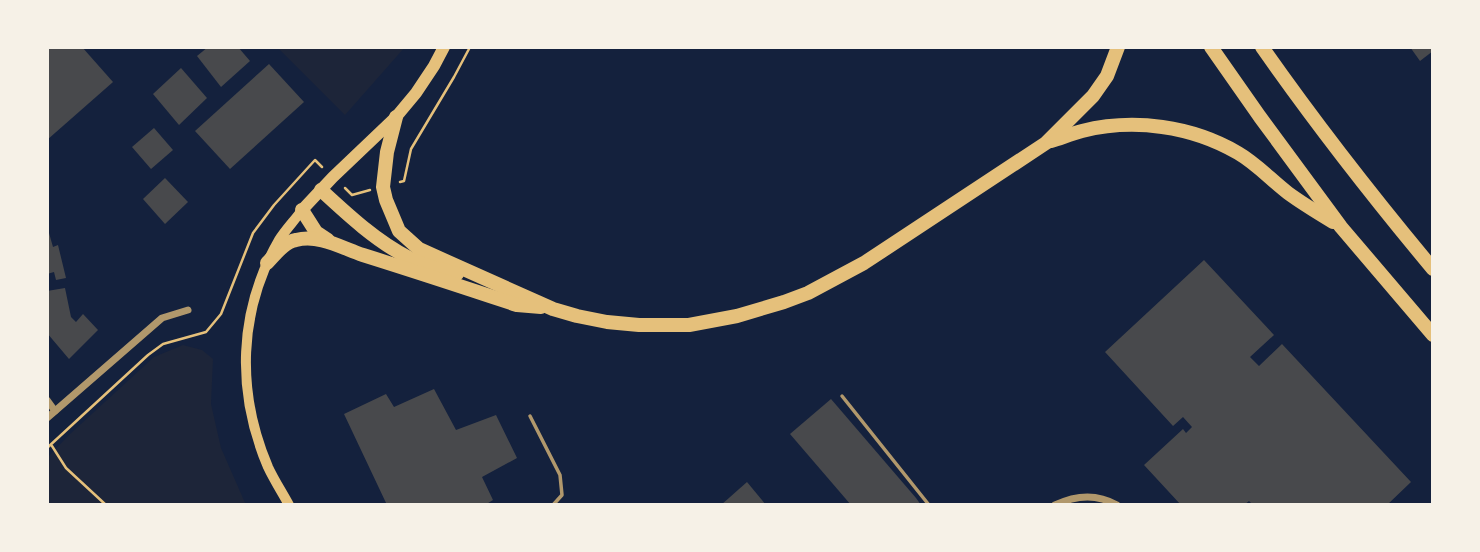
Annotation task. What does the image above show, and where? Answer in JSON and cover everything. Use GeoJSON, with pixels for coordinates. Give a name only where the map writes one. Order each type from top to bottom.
{"type":"FeatureCollection","features":[{"type":"Feature","properties":{"kind":"highway"},"geometry":{"type":"LineString","coordinates":[[267,263],[279,250],[294,240],[311,239],[332,243],[517,305],[553,309],[607,322],[663,326],[724,319],[758,311],[808,293],[864,263],[1046,143],[1093,96],[1107,76],[1118,47]]}},
{"type":"Feature","properties":{"kind":"highway"},"geometry":{"type":"LineString","coordinates":[[1211,47],[1341,227],[1433,335]]}},
{"type":"Feature","properties":{"kind":"highway"},"geometry":{"type":"LineString","coordinates":[[1262,47],[1378,203],[1433,269]]}},
{"type":"Feature","properties":{"kind":"highway"},"geometry":{"type":"LineString","coordinates":[[396,117],[387,152],[383,187],[386,201],[400,231],[419,249],[553,309]]}},
{"type":"Feature","properties":{"kind":"highway"},"geometry":{"type":"LineString","coordinates":[[1046,143],[1082,131],[1107,127],[1156,126],[1190,132],[1238,153],[1287,192],[1341,227]]}},
{"type":"Feature","properties":{"kind":"highway"},"geometry":{"type":"LineString","coordinates":[[321,190],[379,239],[411,260],[512,289]]}},
{"type":"Feature","properties":{"kind":"highway"},"geometry":{"type":"LineString","coordinates":[[302,210],[316,232],[332,243]]}},
{"type":"Feature","properties":{"kind":"main road"},"geometry":{"type":"LineString","coordinates":[[289,505],[260,445],[247,389],[245,371],[248,321],[256,290],[281,237],[321,190],[396,117],[416,93],[444,47]]}},
{"type":"Feature","properties":{"kind":"street"},"geometry":{"type":"LineString","coordinates":[[47,418],[162,318],[188,310]]}},
{"type":"Feature","properties":{"kind":"street"},"geometry":{"type":"LineString","coordinates":[[47,400],[54,411]]}},
{"type":"Feature","properties":{"kind":"street"},"geometry":{"type":"LineString","coordinates":[[1055,505],[1087,496],[1117,505]]}},
{"type":"Feature","properties":{"kind":"lane"},"geometry":{"type":"LineString","coordinates":[[842,396],[929,505]]}},
{"type":"Feature","properties":{"kind":"lane"},"geometry":{"type":"LineString","coordinates":[[530,416],[560,475],[562,495],[553,505]]}},
{"type":"Feature","properties":{"kind":"path"},"geometry":{"type":"LineString","coordinates":[[383,187],[404,181],[411,149],[470,47]]}},
{"type":"Feature","properties":{"kind":"path"},"geometry":{"type":"LineString","coordinates":[[47,448],[163,344],[206,332],[220,314],[253,233]]}},
{"type":"Feature","properties":{"kind":"path"},"geometry":{"type":"LineString","coordinates":[[51,445],[66,468],[106,505]]}},
{"type":"Feature","properties":{"kind":"shaded area"},"geometry":{"type":"Polygon","coordinates":[[[277,47],[405,47],[345,115],[277,47]]]}},
{"type":"Feature","properties":{"kind":"shaded area"},"geometry":{"type":"Polygon","coordinates":[[[183,345],[202,350],[213,359],[211,404],[221,448],[246,505],[47,505],[47,458],[154,357],[183,345]]]}},
{"type":"Feature","properties":{"kind":"building"},"geometry":{"type":"Polygon","coordinates":[[[47,47],[82,47],[113,82],[47,140],[47,47]]]}},
{"type":"Feature","properties":{"kind":"building"},"geometry":{"type":"Polygon","coordinates":[[[208,47],[238,47],[250,61],[221,87],[197,56],[208,47]]]}},
{"type":"Feature","properties":{"kind":"building"},"geometry":{"type":"Polygon","coordinates":[[[1410,47],[1433,47],[1433,51],[1420,61],[1410,47]]]}},
{"type":"Feature","properties":{"kind":"building"},"geometry":{"type":"Polygon","coordinates":[[[269,64],[304,102],[230,169],[195,131],[269,64]]]}},
{"type":"Feature","properties":{"kind":"building"},"geometry":{"type":"Polygon","coordinates":[[[181,68],[207,98],[179,125],[153,94],[181,68]]]}},
{"type":"Feature","properties":{"kind":"building"},"geometry":{"type":"Polygon","coordinates":[[[154,128],[173,150],[151,169],[132,147],[154,128]]]}},
{"type":"Feature","properties":{"kind":"building"},"geometry":{"type":"Polygon","coordinates":[[[165,178],[188,202],[165,224],[143,199],[165,178]]]}},
{"type":"Feature","properties":{"kind":"building"},"geometry":{"type":"Polygon","coordinates":[[[47,226],[53,247],[58,245],[66,278],[56,280],[54,272],[47,274],[47,226]]]}},
{"type":"Feature","properties":{"kind":"building"},"geometry":{"type":"Polygon","coordinates":[[[1204,260],[1274,335],[1250,357],[1259,366],[1282,344],[1411,482],[1387,505],[1253,505],[1249,501],[1244,505],[1181,505],[1144,465],[1183,429],[1186,433],[1192,427],[1183,417],[1173,426],[1105,352],[1204,260]]]}},
{"type":"Feature","properties":{"kind":"building"},"geometry":{"type":"Polygon","coordinates":[[[65,288],[71,317],[76,322],[83,314],[98,330],[69,359],[47,333],[47,291],[65,288]]]}},
{"type":"Feature","properties":{"kind":"building"},"geometry":{"type":"Polygon","coordinates":[[[434,389],[456,430],[496,415],[517,458],[482,477],[493,500],[485,505],[387,505],[344,414],[386,394],[394,407],[434,389]]]}},
{"type":"Feature","properties":{"kind":"building"},"geometry":{"type":"Polygon","coordinates":[[[831,399],[921,505],[851,505],[790,434],[831,399]]]}},
{"type":"Feature","properties":{"kind":"building"},"geometry":{"type":"Polygon","coordinates":[[[747,482],[766,505],[721,505],[747,482]]]}}]}
